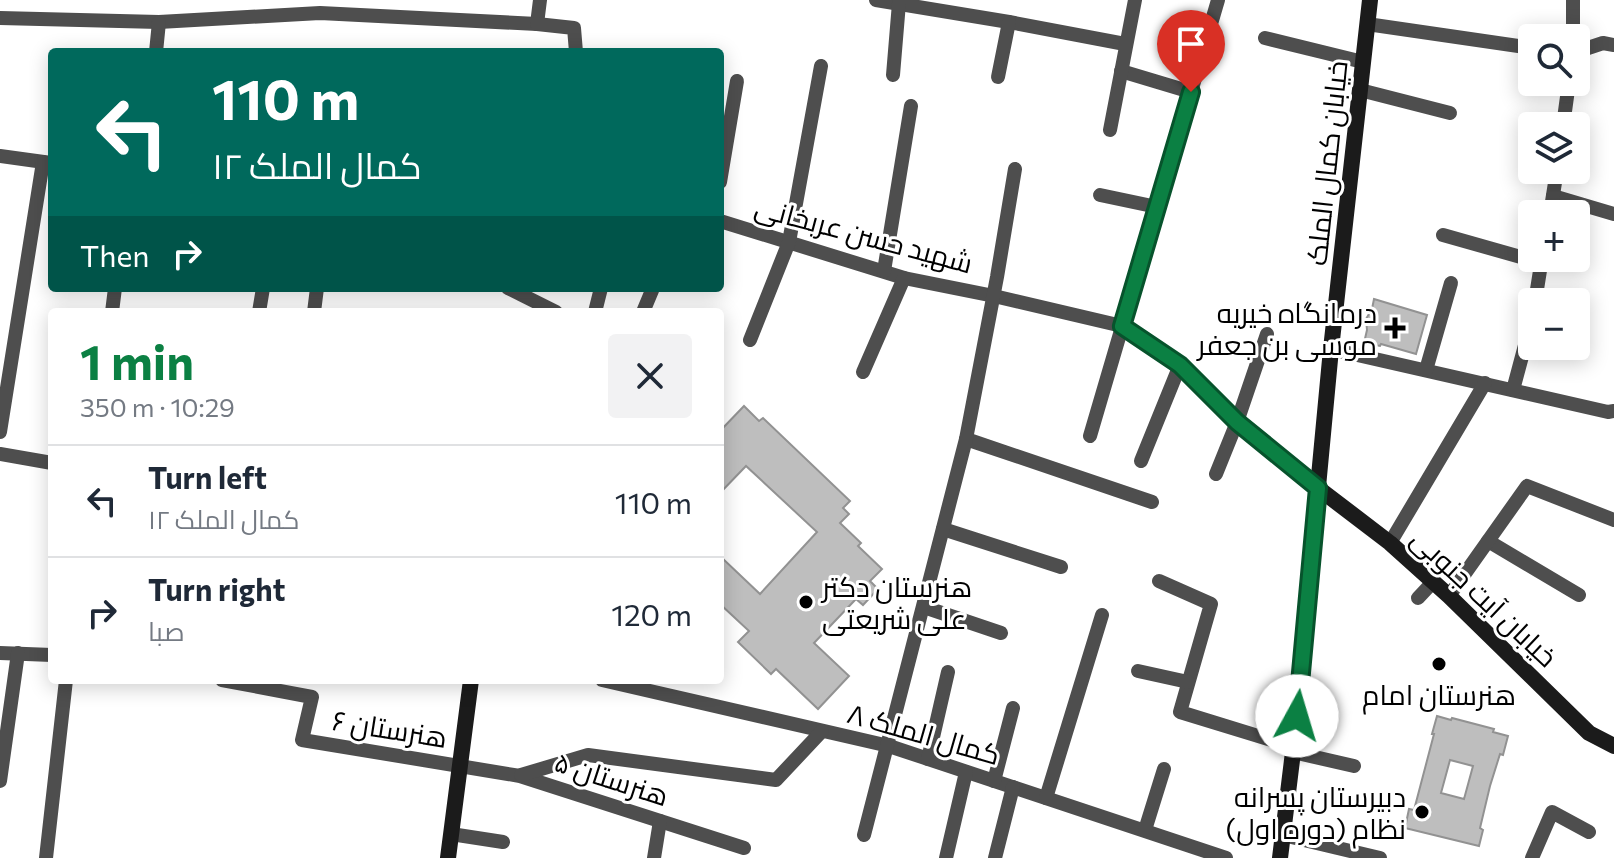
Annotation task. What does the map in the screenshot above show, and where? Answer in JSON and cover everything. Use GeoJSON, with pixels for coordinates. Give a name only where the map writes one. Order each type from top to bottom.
{"type":"FeatureCollection","features":[{"type":"Feature","properties":{"kind":"main road","name":"خیابان کمال الملک"},"geometry":{"type":"LineString","coordinates":[[1280,858],[1294,749],[1331,349],[1370,0]]}},
{"type":"Feature","properties":{"kind":"main road","name":"خیابان آیت جنوبی"},"geometry":{"type":"LineString","coordinates":[[1318,488],[1390,543],[1449,596],[1589,733],[1614,746]]}},
{"type":"Feature","properties":{"kind":"main road"},"geometry":{"type":"LineString","coordinates":[[448,858],[471,684]]}},
{"type":"Feature","properties":{"kind":"street"},"geometry":{"type":"LineString","coordinates":[[320,13],[329,0]]}},
{"type":"Feature","properties":{"kind":"street"},"geometry":{"type":"LineString","coordinates":[[537,24],[540,0]]}},
{"type":"Feature","properties":{"kind":"street"},"geometry":{"type":"LineString","coordinates":[[876,0],[1125,44]]}},
{"type":"Feature","properties":{"kind":"street"},"geometry":{"type":"LineString","coordinates":[[1110,130],[1135,0]]}},
{"type":"Feature","properties":{"kind":"street"},"geometry":{"type":"LineString","coordinates":[[1090,436],[1218,0]]}},
{"type":"Feature","properties":{"kind":"street"},"geometry":{"type":"LineString","coordinates":[[1573,0],[1573,24]]}},
{"type":"Feature","properties":{"kind":"street"},"geometry":{"type":"LineString","coordinates":[[893,75],[899,3]]}},
{"type":"Feature","properties":{"kind":"street"},"geometry":{"type":"LineString","coordinates":[[0,18],[159,22],[320,13],[537,24],[574,28],[576,48]]}},
{"type":"Feature","properties":{"kind":"street"},"geometry":{"type":"LineString","coordinates":[[156,48],[159,22]]}},
{"type":"Feature","properties":{"kind":"street"},"geometry":{"type":"LineString","coordinates":[[998,77],[1009,22]]}},
{"type":"Feature","properties":{"kind":"street"},"geometry":{"type":"LineString","coordinates":[[1367,24],[1518,46]]}},
{"type":"Feature","properties":{"kind":"street"},"geometry":{"type":"LineString","coordinates":[[1265,38],[1363,62]]}},
{"type":"Feature","properties":{"kind":"street"},"geometry":{"type":"LineString","coordinates":[[1590,47],[1603,43],[1614,45]]}},
{"type":"Feature","properties":{"kind":"street"},"geometry":{"type":"LineString","coordinates":[[750,340],[789,242],[821,66]]}},
{"type":"Feature","properties":{"kind":"street"},"geometry":{"type":"LineString","coordinates":[[1121,71],[1191,92]]}},
{"type":"Feature","properties":{"kind":"street"},"geometry":{"type":"LineString","coordinates":[[724,158],[737,81]]}},
{"type":"Feature","properties":{"kind":"street"},"geometry":{"type":"LineString","coordinates":[[1360,90],[1450,113]]}},
{"type":"Feature","properties":{"kind":"street"},"geometry":{"type":"LineString","coordinates":[[884,271],[911,106]]}},
{"type":"Feature","properties":{"kind":"street"},"geometry":{"type":"LineString","coordinates":[[0,156],[48,163],[0,432]]}},
{"type":"Feature","properties":{"kind":"street"},"geometry":{"type":"LineString","coordinates":[[864,835],[966,439],[1015,169]]}},
{"type":"Feature","properties":{"kind":"street"},"geometry":{"type":"LineString","coordinates":[[1552,200],[1555,184]]}},
{"type":"Feature","properties":{"kind":"street"},"geometry":{"type":"LineString","coordinates":[[1100,195],[1157,207]]}},
{"type":"Feature","properties":{"kind":"street"},"geometry":{"type":"LineString","coordinates":[[1553,196],[1614,214]]}},
{"type":"Feature","properties":{"kind":"street","name":"شهید حسن عربخانی"},"geometry":{"type":"LineString","coordinates":[[724,222],[904,278],[1122,326]]}},
{"type":"Feature","properties":{"kind":"street"},"geometry":{"type":"LineString","coordinates":[[1443,235],[1518,254]]}},
{"type":"Feature","properties":{"kind":"street"},"geometry":{"type":"LineString","coordinates":[[863,372],[904,278]]}},
{"type":"Feature","properties":{"kind":"street"},"geometry":{"type":"LineString","coordinates":[[1426,370],[1451,283]]}},
{"type":"Feature","properties":{"kind":"street"},"geometry":{"type":"LineString","coordinates":[[516,292],[548,308]]}},
{"type":"Feature","properties":{"kind":"street"},"geometry":{"type":"LineString","coordinates":[[1122,326],[1180,365],[1237,422],[1318,488]]}},
{"type":"Feature","properties":{"kind":"street"},"geometry":{"type":"LineString","coordinates":[[1216,474],[1267,334]]}},
{"type":"Feature","properties":{"kind":"street"},"geometry":{"type":"LineString","coordinates":[[1331,349],[1614,411]]}},
{"type":"Feature","properties":{"kind":"street"},"geometry":{"type":"LineString","coordinates":[[1513,390],[1521,360]]}},
{"type":"Feature","properties":{"kind":"street"},"geometry":{"type":"LineString","coordinates":[[1141,461],[1180,365]]}},
{"type":"Feature","properties":{"kind":"street"},"geometry":{"type":"LineString","coordinates":[[1390,543],[1485,383]]}},
{"type":"Feature","properties":{"kind":"street"},"geometry":{"type":"LineString","coordinates":[[966,439],[1152,502]]}},
{"type":"Feature","properties":{"kind":"street"},"geometry":{"type":"LineString","coordinates":[[0,454],[48,462]]}},
{"type":"Feature","properties":{"kind":"street"},"geometry":{"type":"LineString","coordinates":[[1449,596],[1527,486],[1614,520]]}},
{"type":"Feature","properties":{"kind":"street"},"geometry":{"type":"LineString","coordinates":[[943,529],[1061,567]]}},
{"type":"Feature","properties":{"kind":"street"},"geometry":{"type":"LineString","coordinates":[[1488,541],[1579,595]]}},
{"type":"Feature","properties":{"kind":"street"},"geometry":{"type":"LineString","coordinates":[[1159,581],[1211,604],[1180,712],[1354,766]]}},
{"type":"Feature","properties":{"kind":"street"},"geometry":{"type":"LineString","coordinates":[[1418,598],[1433,582]]}},
{"type":"Feature","properties":{"kind":"street"},"geometry":{"type":"LineString","coordinates":[[924,607],[1001,633]]}},
{"type":"Feature","properties":{"kind":"street"},"geometry":{"type":"LineString","coordinates":[[1046,798],[1102,615]]}},
{"type":"Feature","properties":{"kind":"street"},"geometry":{"type":"LineString","coordinates":[[0,653],[48,655]]}},
{"type":"Feature","properties":{"kind":"street"},"geometry":{"type":"LineString","coordinates":[[0,781],[18,653]]}},
{"type":"Feature","properties":{"kind":"street"},"geometry":{"type":"LineString","coordinates":[[1138,671],[1188,682]]}},
{"type":"Feature","properties":{"kind":"street"},"geometry":{"type":"LineString","coordinates":[[928,759],[948,672]]}},
{"type":"Feature","properties":{"kind":"street"},"geometry":{"type":"LineString","coordinates":[[46,858],[66,684]]}},
{"type":"Feature","properties":{"kind":"street","name":"هنرستان ۶"},"geometry":{"type":"LineString","coordinates":[[243,684],[312,697],[302,740],[461,765]]}},
{"type":"Feature","properties":{"kind":"street","name":"کمال الملک ۸"},"geometry":{"type":"LineString","coordinates":[[619,684],[889,746],[1226,858]]}},
{"type":"Feature","properties":{"kind":"street"},"geometry":{"type":"LineString","coordinates":[[994,781],[1013,708]]}},
{"type":"Feature","properties":{"kind":"street"},"geometry":{"type":"LineString","coordinates":[[520,776],[588,755],[776,780],[822,731]]}},
{"type":"Feature","properties":{"kind":"street","name":"هنرستان ۵"},"geometry":{"type":"LineString","coordinates":[[461,765],[520,776],[744,848]]}},
{"type":"Feature","properties":{"kind":"street"},"geometry":{"type":"LineString","coordinates":[[1145,830],[1164,769]]}},
{"type":"Feature","properties":{"kind":"street"},"geometry":{"type":"LineString","coordinates":[[946,858],[966,772]]}},
{"type":"Feature","properties":{"kind":"street"},"geometry":{"type":"LineString","coordinates":[[995,858],[1013,787]]}},
{"type":"Feature","properties":{"kind":"street"},"geometry":{"type":"LineString","coordinates":[[1532,858],[1552,812],[1589,832]]}},
{"type":"Feature","properties":{"kind":"street"},"geometry":{"type":"LineString","coordinates":[[654,858],[660,821]]}},
{"type":"Feature","properties":{"kind":"street"},"geometry":{"type":"LineString","coordinates":[[451,834],[503,842]]}},
{"type":"Feature","properties":{"kind":"street"},"geometry":{"type":"LineString","coordinates":[[1283,835],[1380,858]]}},
{"type":"Feature","properties":{"kind":"building","name":"درمانگاه خیریه موسی بن جعفر"},"geometry":{"type":"Polygon","coordinates":[[[1374,299],[1427,315],[1416,354],[1381,344],[1364,343],[1366,319],[1374,299]]]}},
{"type":"Feature","properties":{"kind":"building"},"geometry":{"type":"Polygon","coordinates":[[[744,406],[759,421],[763,418],[850,501],[843,508],[849,514],[840,523],[882,569],[870,581],[878,589],[863,605],[856,599],[814,643],[849,676],[818,709],[776,669],[771,674],[738,642],[749,631],[724,608],[724,560],[760,594],[817,532],[746,466],[724,489],[724,427],[744,406]]]}},
{"type":"Feature","properties":{"kind":"building"},"geometry":{"type":"Polygon","coordinates":[[[1437,716],[1494,729],[1493,732],[1508,736],[1490,786],[1479,846],[1405,828],[1409,809],[1414,810],[1437,716]],[[1450,760],[1441,793],[1464,799],[1473,766],[1450,760]]]}},
{"type":"Feature","properties":{"kind":"place","name":"درمانگاه خیریه موسی بن جعفر"},"geometry":{"type":"Point","coordinates":[1395,328]}},
{"type":"Feature","properties":{"kind":"place","name":"هنرستان دکتر علی شریعتی"},"geometry":{"type":"Point","coordinates":[806,602]}},
{"type":"Feature","properties":{"kind":"place","name":"هنرستان امام"},"geometry":{"type":"Point","coordinates":[1439,664]}},
{"type":"Feature","properties":{"kind":"place","name":"دبیرستان پسرانه نظام (دوره اول)"},"geometry":{"type":"Point","coordinates":[1422,812]}},
{"type":"Feature","properties":{"kind":"route"},"geometry":{"type":"LineString","coordinates":[[1191,92],[1122,326],[1180,365],[1237,422],[1318,488],[1297,716]]}}]}
